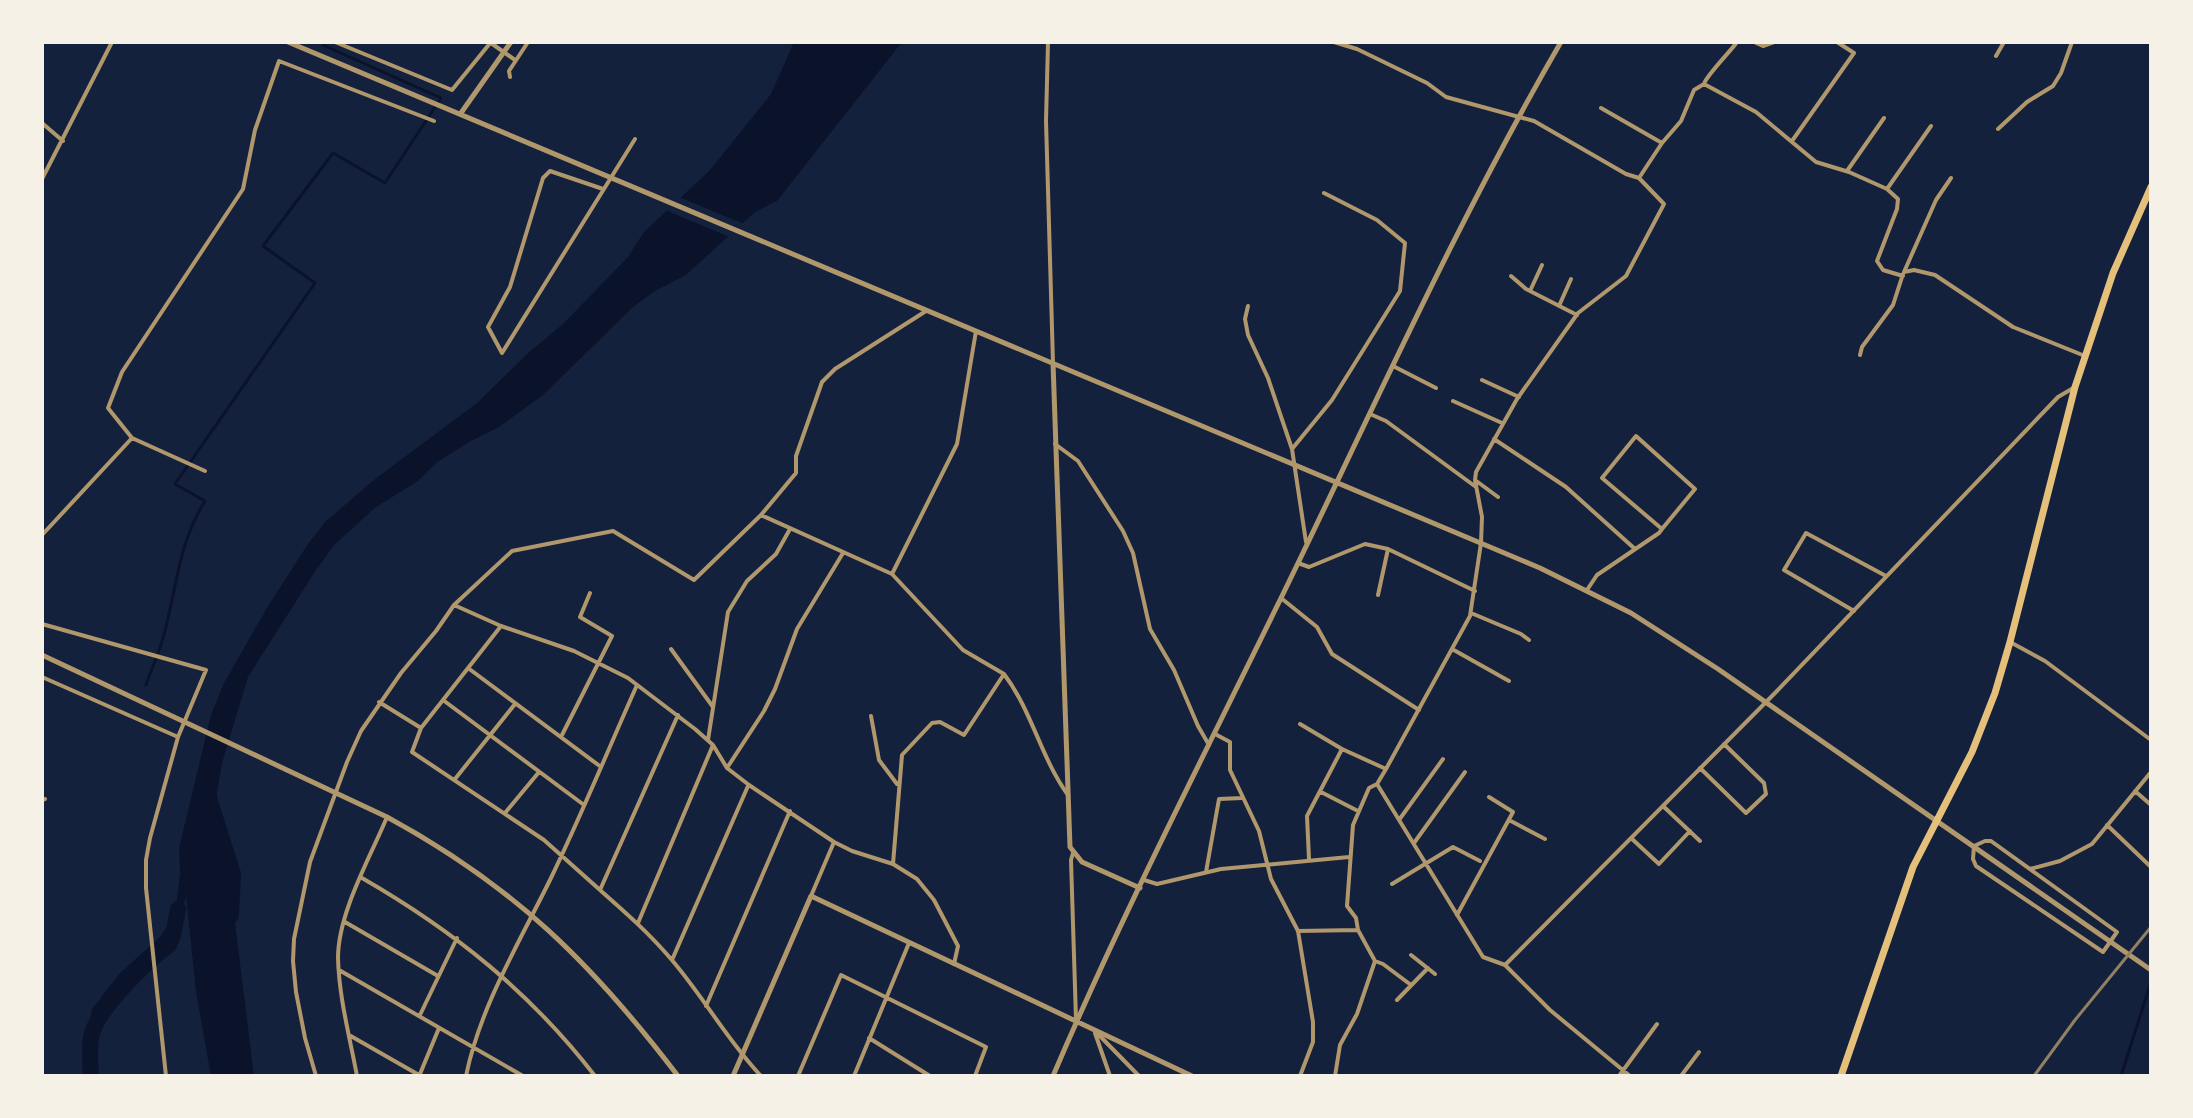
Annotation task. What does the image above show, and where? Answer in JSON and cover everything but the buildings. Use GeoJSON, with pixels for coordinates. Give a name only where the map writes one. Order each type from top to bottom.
{"type":"FeatureCollection","features":[{"type":"Feature","properties":{"kind":"highway"},"geometry":{"type":"LineString","coordinates":[[1841,1076],[1908,881],[1984,724],[2010,642],[2075,387],[2113,273],[2151,187]]}},
{"type":"Feature","properties":{"kind":"street"},"geometry":{"type":"LineString","coordinates":[[42,179],[112,42]]}},
{"type":"Feature","properties":{"kind":"street"},"geometry":{"type":"LineString","coordinates":[[288,42],[1337,481],[1587,590],[1665,633],[2151,970]]}},
{"type":"Feature","properties":{"kind":"street"},"geometry":{"type":"LineString","coordinates":[[335,42],[452,90],[491,43],[516,60]]}},
{"type":"Feature","properties":{"kind":"street"},"geometry":{"type":"LineString","coordinates":[[461,113],[511,42]]}},
{"type":"Feature","properties":{"kind":"street"},"geometry":{"type":"LineString","coordinates":[[510,77],[509,71],[528,42]]}},
{"type":"Feature","properties":{"kind":"street"},"geometry":{"type":"LineString","coordinates":[[1048,42],[1047,199],[1069,840],[1073,853],[1082,862],[1140,888]]}},
{"type":"Feature","properties":{"kind":"street"},"geometry":{"type":"LineString","coordinates":[[1334,42],[1357,49],[1427,83],[1446,97],[1544,126],[1626,174],[1639,178],[1664,204],[1626,276],[1577,315],[1502,423],[1476,472],[1482,517],[1471,613],[1386,769],[1377,784],[1369,788],[1353,825],[1347,906],[1356,918],[1358,930],[1375,961],[1411,985]]}},
{"type":"Feature","properties":{"kind":"street"},"geometry":{"type":"LineString","coordinates":[[1053,1076],[1214,733],[1483,182],[1561,42]]}},
{"type":"Feature","properties":{"kind":"street"},"geometry":{"type":"LineString","coordinates":[[1639,178],[1681,121],[1694,90],[1704,84],[1705,78],[1722,63],[1737,42]]}},
{"type":"Feature","properties":{"kind":"street"},"geometry":{"type":"LineString","coordinates":[[1754,42],[1763,46],[1774,42]]}},
{"type":"Feature","properties":{"kind":"street"},"geometry":{"type":"LineString","coordinates":[[1792,141],[1854,53],[1837,42]]}},
{"type":"Feature","properties":{"kind":"street"},"geometry":{"type":"LineString","coordinates":[[1996,56],[2004,42]]}},
{"type":"Feature","properties":{"kind":"street"},"geometry":{"type":"LineString","coordinates":[[1998,129],[2027,102],[2053,86],[2072,42]]}},
{"type":"Feature","properties":{"kind":"street"},"geometry":{"type":"LineString","coordinates":[[205,471],[132,438],[108,408],[122,372],[243,189],[255,130],[279,61],[434,121]]}},
{"type":"Feature","properties":{"kind":"street"},"geometry":{"type":"LineString","coordinates":[[1704,84],[1756,112],[1816,162],[1847,171],[1887,189],[1898,199],[1877,261],[1883,270],[1903,274],[1914,270],[1935,275],[2013,327],[2085,356]]}},
{"type":"Feature","properties":{"kind":"street"},"geometry":{"type":"LineString","coordinates":[[1601,108],[1662,143]]}},
{"type":"Feature","properties":{"kind":"street"},"geometry":{"type":"LineString","coordinates":[[1847,171],[1884,118]]}},
{"type":"Feature","properties":{"kind":"street"},"geometry":{"type":"LineString","coordinates":[[42,123],[63,141]]}},
{"type":"Feature","properties":{"kind":"street"},"geometry":{"type":"LineString","coordinates":[[1887,189],[1931,126]]}},
{"type":"Feature","properties":{"kind":"street"},"geometry":{"type":"LineString","coordinates":[[603,189],[550,171],[543,178],[510,287],[488,327],[502,353],[635,139]]}},
{"type":"Feature","properties":{"kind":"street"},"geometry":{"type":"LineString","coordinates":[[1860,355],[1862,347],[1893,305],[1903,274],[1936,200],[1951,178]]}},
{"type":"Feature","properties":{"kind":"street"},"geometry":{"type":"LineString","coordinates":[[1292,449],[1332,400],[1400,291],[1405,243],[1377,220],[1324,193]]}},
{"type":"Feature","properties":{"kind":"street"},"geometry":{"type":"LineString","coordinates":[[1530,291],[1542,265]]}},
{"type":"Feature","properties":{"kind":"street"},"geometry":{"type":"LineString","coordinates":[[1511,276],[1530,291],[1577,315]]}},
{"type":"Feature","properties":{"kind":"street"},"geometry":{"type":"LineString","coordinates":[[1559,306],[1571,279]]}},
{"type":"Feature","properties":{"kind":"street"},"geometry":{"type":"LineString","coordinates":[[1248,306],[1245,319],[1248,335],[1268,378],[1292,449],[1307,545]]}},
{"type":"Feature","properties":{"kind":"street"},"geometry":{"type":"LineString","coordinates":[[316,1076],[305,1038],[293,951],[307,873],[332,791],[361,731],[379,702],[454,605],[512,551],[613,531],[694,580],[761,515],[796,473],[796,456],[822,382],[835,369],[926,311]]}},
{"type":"Feature","properties":{"kind":"street"},"geometry":{"type":"LineString","coordinates":[[892,574],[957,444],[976,331]]}},
{"type":"Feature","properties":{"kind":"street"},"geometry":{"type":"LineString","coordinates":[[1393,366],[1436,388]]}},
{"type":"Feature","properties":{"kind":"street"},"geometry":{"type":"LineString","coordinates":[[1482,380],[1519,397]]}},
{"type":"Feature","properties":{"kind":"street"},"geometry":{"type":"LineString","coordinates":[[1505,965],[1766,702],[2058,397],[2075,387]]}},
{"type":"Feature","properties":{"kind":"street"},"geometry":{"type":"LineString","coordinates":[[1453,401],[1502,423]]}},
{"type":"Feature","properties":{"kind":"street"},"geometry":{"type":"LineString","coordinates":[[1370,414],[1386,421],[1476,487]]}},
{"type":"Feature","properties":{"kind":"street"},"geometry":{"type":"LineString","coordinates":[[1587,590],[1597,575],[1662,529],[1695,489],[1636,436],[1602,478],[1662,529]]}},
{"type":"Feature","properties":{"kind":"street"},"geometry":{"type":"LineString","coordinates":[[42,535],[132,438]]}},
{"type":"Feature","properties":{"kind":"street"},"geometry":{"type":"LineString","coordinates":[[1494,439],[1566,487],[1635,549]]}},
{"type":"Feature","properties":{"kind":"street"},"geometry":{"type":"LineString","coordinates":[[1055,444],[1078,461],[1123,531],[1133,553],[1150,629],[1174,670],[1209,745]]}},
{"type":"Feature","properties":{"kind":"street"},"geometry":{"type":"LineString","coordinates":[[1475,480],[1498,497]]}},
{"type":"Feature","properties":{"kind":"street"},"geometry":{"type":"LineString","coordinates":[[761,515],[892,574],[963,650],[1004,674],[1019,694],[1055,778],[1068,795]]}},
{"type":"Feature","properties":{"kind":"street"},"geometry":{"type":"LineString","coordinates":[[708,740],[728,612],[747,581],[776,554],[790,529]]}},
{"type":"Feature","properties":{"kind":"street"},"geometry":{"type":"LineString","coordinates":[[1854,611],[1784,570],[1806,533],[1886,576]]}},
{"type":"Feature","properties":{"kind":"street"},"geometry":{"type":"LineString","coordinates":[[1298,563],[1309,567],[1365,544],[1388,549],[1475,591]]}},
{"type":"Feature","properties":{"kind":"street"},"geometry":{"type":"LineString","coordinates":[[1378,595],[1388,549]]}},
{"type":"Feature","properties":{"kind":"street"},"geometry":{"type":"LineString","coordinates":[[727,768],[764,711],[797,629],[844,553]]}},
{"type":"Feature","properties":{"kind":"street"},"geometry":{"type":"LineString","coordinates":[[561,737],[612,636],[580,617],[590,593]]}},
{"type":"Feature","properties":{"kind":"street"},"geometry":{"type":"LineString","coordinates":[[1281,598],[1317,627],[1332,654],[1419,710]]}},
{"type":"Feature","properties":{"kind":"street"},"geometry":{"type":"LineString","coordinates":[[454,605],[501,626],[574,651],[637,685],[708,740],[727,768],[749,785],[834,842],[893,864],[917,879],[934,900],[958,946],[954,964]]}},
{"type":"Feature","properties":{"kind":"street"},"geometry":{"type":"LineString","coordinates":[[1471,613],[1529,640]]}},
{"type":"Feature","properties":{"kind":"street"},"geometry":{"type":"LineString","coordinates":[[42,624],[206,670],[187,723],[178,737],[146,860],[146,888],[166,1076]]}},
{"type":"Feature","properties":{"kind":"street"},"geometry":{"type":"LineString","coordinates":[[501,626],[421,728],[412,752],[562,855],[638,923],[672,960],[761,1076]]}},
{"type":"Feature","properties":{"kind":"street"},"geometry":{"type":"LineString","coordinates":[[2010,642],[2045,661],[2151,740]]}},
{"type":"Feature","properties":{"kind":"street"},"geometry":{"type":"LineString","coordinates":[[671,649],[713,707]]}},
{"type":"Feature","properties":{"kind":"street"},"geometry":{"type":"LineString","coordinates":[[1452,649],[1509,681]]}},
{"type":"Feature","properties":{"kind":"street"},"geometry":{"type":"LineString","coordinates":[[42,655],[387,817],[450,854],[532,914],[606,986],[678,1076]]}},
{"type":"Feature","properties":{"kind":"street"},"geometry":{"type":"LineString","coordinates":[[468,668],[601,767]]}},
{"type":"Feature","properties":{"kind":"street"},"geometry":{"type":"LineString","coordinates":[[893,864],[902,755],[932,723],[940,722],[964,735],[1004,674]]}},
{"type":"Feature","properties":{"kind":"street"},"geometry":{"type":"LineString","coordinates":[[42,677],[178,737]]}},
{"type":"Feature","properties":{"kind":"street"},"geometry":{"type":"LineString","coordinates":[[466,1076],[473,1047],[502,975],[562,855],[637,685]]}},
{"type":"Feature","properties":{"kind":"street"},"geometry":{"type":"LineString","coordinates":[[443,700],[584,805]]}},
{"type":"Feature","properties":{"kind":"street"},"geometry":{"type":"LineString","coordinates":[[379,702],[421,728]]}},
{"type":"Feature","properties":{"kind":"street"},"geometry":{"type":"LineString","coordinates":[[455,779],[515,704]]}},
{"type":"Feature","properties":{"kind":"street"},"geometry":{"type":"LineString","coordinates":[[600,890],[678,715]]}},
{"type":"Feature","properties":{"kind":"street"},"geometry":{"type":"LineString","coordinates":[[871,716],[879,760],[898,786]]}},
{"type":"Feature","properties":{"kind":"street"},"geometry":{"type":"LineString","coordinates":[[1300,724],[1342,749],[1386,769]]}},
{"type":"Feature","properties":{"kind":"street"},"geometry":{"type":"LineString","coordinates":[[1214,733],[1230,742],[1230,770],[1259,831],[1271,879],[1298,931],[1313,1032],[1313,1042],[1300,1076]]}},
{"type":"Feature","properties":{"kind":"street"},"geometry":{"type":"LineString","coordinates":[[1700,768],[1746,813],[1766,794],[1764,783],[1724,744]]}},
{"type":"Feature","properties":{"kind":"street"},"geometry":{"type":"LineString","coordinates":[[638,923],[713,745]]}},
{"type":"Feature","properties":{"kind":"street"},"geometry":{"type":"LineString","coordinates":[[1309,859],[1307,816],[1342,749]]}},
{"type":"Feature","properties":{"kind":"street"},"geometry":{"type":"LineString","coordinates":[[1399,820],[1443,759]]}},
{"type":"Feature","properties":{"kind":"street"},"geometry":{"type":"LineString","coordinates":[[505,813],[539,772]]}},
{"type":"Feature","properties":{"kind":"street"},"geometry":{"type":"LineString","coordinates":[[1414,843],[1465,772]]}},
{"type":"Feature","properties":{"kind":"street"},"geometry":{"type":"LineString","coordinates":[[2030,869],[2060,861],[2092,844],[2151,772]]}},
{"type":"Feature","properties":{"kind":"street"},"geometry":{"type":"LineString","coordinates":[[1377,784],[1483,957],[1505,965],[1550,1010],[1630,1076]]}},
{"type":"Feature","properties":{"kind":"street"},"geometry":{"type":"LineString","coordinates":[[672,960],[749,785]]}},
{"type":"Feature","properties":{"kind":"street"},"geometry":{"type":"LineString","coordinates":[[1320,791],[1358,811]]}},
{"type":"Feature","properties":{"kind":"street"},"geometry":{"type":"LineString","coordinates":[[2135,791],[2151,805]]}},
{"type":"Feature","properties":{"kind":"street"},"geometry":{"type":"LineString","coordinates":[[1457,915],[1513,812],[1489,797]]}},
{"type":"Feature","properties":{"kind":"street"},"geometry":{"type":"LineString","coordinates":[[1206,872],[1219,799],[1242,798]]}},
{"type":"Feature","properties":{"kind":"street"},"geometry":{"type":"LineString","coordinates":[[1663,806],[1700,841]]}},
{"type":"Feature","properties":{"kind":"street"},"geometry":{"type":"LineString","coordinates":[[706,1006],[790,811]]}},
{"type":"Feature","properties":{"kind":"street"},"geometry":{"type":"LineString","coordinates":[[357,1076],[338,955],[345,922],[387,817]]}},
{"type":"Feature","properties":{"kind":"street"},"geometry":{"type":"LineString","coordinates":[[1509,820],[1545,839]]}},
{"type":"Feature","properties":{"kind":"street"},"geometry":{"type":"LineString","coordinates":[[2107,825],[2151,867]]}},
{"type":"Feature","properties":{"kind":"street"},"geometry":{"type":"LineString","coordinates":[[1631,838],[1659,864],[1690,831]]}},
{"type":"Feature","properties":{"kind":"street"},"geometry":{"type":"LineString","coordinates":[[1991,841],[2117,932],[2103,952],[1973,863],[1974,846],[1991,841]]}},
{"type":"Feature","properties":{"kind":"street"},"geometry":{"type":"LineString","coordinates":[[733,1076],[834,842]]}},
{"type":"Feature","properties":{"kind":"street"},"geometry":{"type":"LineString","coordinates":[[1392,884],[1453,847],[1480,861]]}},
{"type":"Feature","properties":{"kind":"street"},"geometry":{"type":"LineString","coordinates":[[1073,853],[1076,1022]]}},
{"type":"Feature","properties":{"kind":"street"},"geometry":{"type":"LineString","coordinates":[[1144,880],[1157,884],[1206,872],[1267,863],[1349,857]]}},
{"type":"Feature","properties":{"kind":"street"},"geometry":{"type":"LineString","coordinates":[[362,878],[415,908],[502,975],[549,1021],[595,1076]]}},
{"type":"Feature","properties":{"kind":"street"},"geometry":{"type":"LineString","coordinates":[[811,896],[1192,1076]]}},
{"type":"Feature","properties":{"kind":"street"},"geometry":{"type":"LineString","coordinates":[[345,922],[438,976]]}},
{"type":"Feature","properties":{"kind":"street"},"geometry":{"type":"LineString","coordinates":[[1298,931],[1358,930]]}},
{"type":"Feature","properties":{"kind":"street"},"geometry":{"type":"LineString","coordinates":[[419,1016],[457,938]]}},
{"type":"Feature","properties":{"kind":"street"},"geometry":{"type":"LineString","coordinates":[[854,1076],[909,943]]}},
{"type":"Feature","properties":{"kind":"street"},"geometry":{"type":"LineString","coordinates":[[1411,955],[1435,974]]}},
{"type":"Feature","properties":{"kind":"street"},"geometry":{"type":"LineString","coordinates":[[1335,1076],[1340,1045],[1357,1014],[1375,961]]}},
{"type":"Feature","properties":{"kind":"street"},"geometry":{"type":"LineString","coordinates":[[1397,1000],[1428,968]]}},
{"type":"Feature","properties":{"kind":"street"},"geometry":{"type":"LineString","coordinates":[[339,970],[523,1076]]}},
{"type":"Feature","properties":{"kind":"street"},"geometry":{"type":"LineString","coordinates":[[798,1076],[841,975],[986,1047],[975,1076]]}},
{"type":"Feature","properties":{"kind":"street"},"geometry":{"type":"LineString","coordinates":[[1619,1076],[1657,1024]]}},
{"type":"Feature","properties":{"kind":"street"},"geometry":{"type":"LineString","coordinates":[[349,1035],[419,1075],[439,1028]]}},
{"type":"Feature","properties":{"kind":"street"},"geometry":{"type":"LineString","coordinates":[[1094,1030],[1110,1076]]}},
{"type":"Feature","properties":{"kind":"street"},"geometry":{"type":"LineString","coordinates":[[1094,1030],[1139,1076]]}},
{"type":"Feature","properties":{"kind":"street"},"geometry":{"type":"LineString","coordinates":[[869,1038],[930,1076]]}},
{"type":"Feature","properties":{"kind":"street"},"geometry":{"type":"LineString","coordinates":[[1681,1076],[1699,1052]]}},
{"type":"Feature","properties":{"kind":"water"},"geometry":{"type":"Polygon","coordinates":[[[794,42],[902,42],[777,201],[755,212],[686,275],[633,307],[543,395],[499,427],[436,463],[418,481],[376,507],[334,545],[248,677],[222,763],[213,817],[229,874],[254,1076],[211,1076],[196,992],[186,896],[171,937],[118,985],[102,1005],[93,1036],[96,1072],[95,1076],[89,1076],[86,1048],[92,1009],[120,973],[160,937],[175,914],[180,873],[179,848],[211,715],[224,683],[308,544],[325,522],[375,479],[477,403],[563,324],[628,257],[644,232],[710,170],[771,94],[794,42]]]}},
{"type":"Feature","properties":{"kind":"pier"},"geometry":{"type":"Polygon","coordinates":[[[677,196],[746,225],[732,238],[663,209],[677,196]]]}},
{"type":"Feature","properties":{"kind":"waterway"},"geometry":{"type":"LineString","coordinates":[[146,685],[163,638],[183,551],[205,501],[175,484],[315,283],[263,246],[333,153],[385,183],[441,98],[323,45],[325,42]]}},
{"type":"Feature","properties":{"kind":"waterway"},"geometry":{"type":"LineString","coordinates":[[208,795],[233,874],[231,915]]}},
{"type":"Feature","properties":{"kind":"waterway"},"geometry":{"type":"LineString","coordinates":[[91,1076],[90,1042],[95,1026],[123,987],[169,945],[178,909]]}},
{"type":"Feature","properties":{"kind":"waterway"},"geometry":{"type":"LineString","coordinates":[[2121,1076],[2151,982]]}},
{"type":"Feature","properties":{"kind":"railway"},"geometry":{"type":"LineString","coordinates":[[2034,1076],[2151,927]]}}]}
